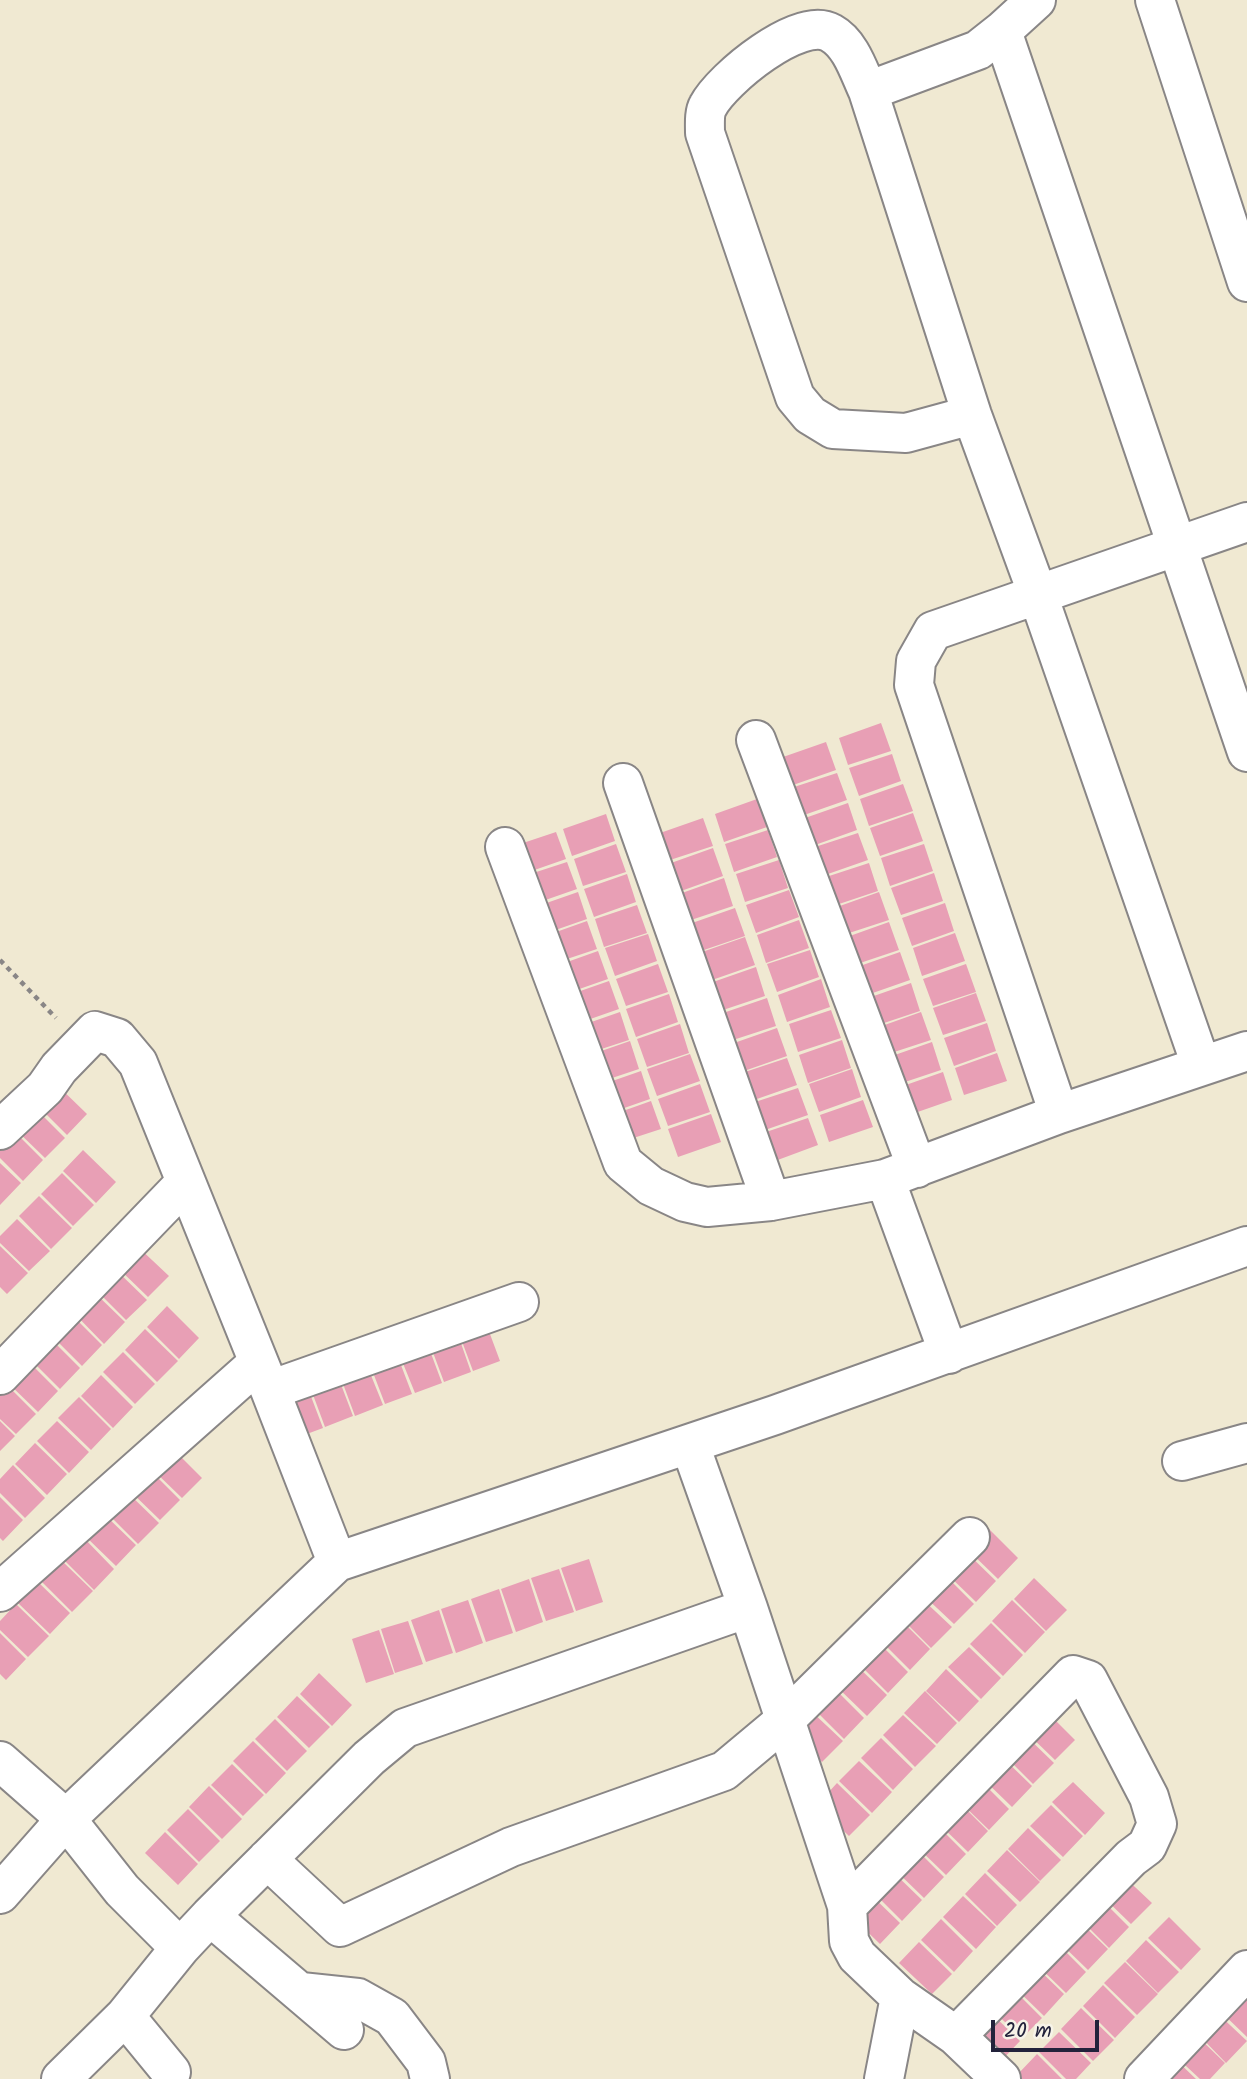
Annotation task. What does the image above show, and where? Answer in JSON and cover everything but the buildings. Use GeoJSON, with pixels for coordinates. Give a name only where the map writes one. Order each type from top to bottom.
{"type":"FeatureCollection","features":[{"type":"Feature","properties":{"kind":"street"},"geometry":{"type":"LineString","coordinates":[[868,91],[978,50],[1036,0]]}},
{"type":"Feature","properties":{"kind":"street"},"geometry":{"type":"LineString","coordinates":[[1155,0],[1247,282]]}},
{"type":"Feature","properties":{"kind":"street"},"geometry":{"type":"LineString","coordinates":[[972,415],[906,433],[833,429],[810,415],[794,397],[705,133],[706,109],[722,85],[785,38],[814,28],[831,32],[846,46],[868,91],[972,415],[1038,595],[1201,1065]]}},
{"type":"Feature","properties":{"kind":"street"},"geometry":{"type":"LineString","coordinates":[[1003,31],[1247,752]]}},
{"type":"Feature","properties":{"kind":"street"},"geometry":{"type":"LineString","coordinates":[[1059,1114],[914,685],[916,661],[933,631],[1247,522]]}},
{"type":"Feature","properties":{"kind":"street"},"geometry":{"type":"LineString","coordinates":[[756,740],[901,1173],[949,1354]]}},
{"type":"Feature","properties":{"kind":"street"},"geometry":{"type":"LineString","coordinates":[[623,783],[771,1201]]}},
{"type":"Feature","properties":{"kind":"street"},"geometry":{"type":"LineString","coordinates":[[505,847],[623,1163],[651,1186],[685,1202],[708,1207],[771,1201],[901,1173],[1059,1114],[1247,1051]]}},
{"type":"Feature","properties":{"kind":"street"},"geometry":{"type":"LineString","coordinates":[[3,1122],[44,1088],[59,1068],[95,1031],[117,1038],[138,1063],[337,1562]]}},
{"type":"Feature","properties":{"kind":"street"},"geometry":{"type":"LineString","coordinates":[[0,1375],[185,1183]]}},
{"type":"Feature","properties":{"kind":"street"},"geometry":{"type":"LineString","coordinates":[[0,1894],[66,1819],[337,1562],[690,1445],[1247,1246]]}},
{"type":"Feature","properties":{"kind":"street"},"geometry":{"type":"LineString","coordinates":[[0,1592],[264,1376],[519,1302]]}},
{"type":"Feature","properties":{"kind":"street"},"geometry":{"type":"LineString","coordinates":[[1181,1461],[1247,1444]]}},
{"type":"Feature","properties":{"kind":"street"},"geometry":{"type":"LineString","coordinates":[[690,1445],[748,1608],[847,1906],[849,1941],[857,1956],[900,1997],[956,2036],[1001,2079]]}},
{"type":"Feature","properties":{"kind":"street"},"geometry":{"type":"LineString","coordinates":[[267,1859],[340,1927],[511,1847],[723,1771],[785,1720],[970,1537]]}},
{"type":"Feature","properties":{"kind":"street"},"geometry":{"type":"LineString","coordinates":[[61,2079],[125,2016],[180,1948],[210,1916],[369,1758],[405,1728],[748,1608]]}},
{"type":"Feature","properties":{"kind":"street"},"geometry":{"type":"LineString","coordinates":[[847,1906],[1073,1675],[1088,1680],[1149,1797],[1157,1824],[1147,1846],[1131,1858],[956,2036]]}},
{"type":"Feature","properties":{"kind":"street"},"geometry":{"type":"LineString","coordinates":[[0,1761],[66,1819],[122,1890],[180,1948]]}},
{"type":"Feature","properties":{"kind":"street"},"geometry":{"type":"LineString","coordinates":[[210,1916],[344,2030]]}},
{"type":"Feature","properties":{"kind":"street"},"geometry":{"type":"LineString","coordinates":[[1144,2079],[1247,1970]]}},
{"type":"Feature","properties":{"kind":"street"},"geometry":{"type":"LineString","coordinates":[[301,1992],[358,1998],[392,2017],[426,2062],[430,2079]]}},
{"type":"Feature","properties":{"kind":"street"},"geometry":{"type":"LineString","coordinates":[[884,2079],[900,1997]]}},
{"type":"Feature","properties":{"kind":"street"},"geometry":{"type":"LineString","coordinates":[[125,2016],[171,2072]]}},
{"type":"Feature","properties":{"kind":"path"},"geometry":{"type":"LineString","coordinates":[[0,960],[81,1044]]}}]}
